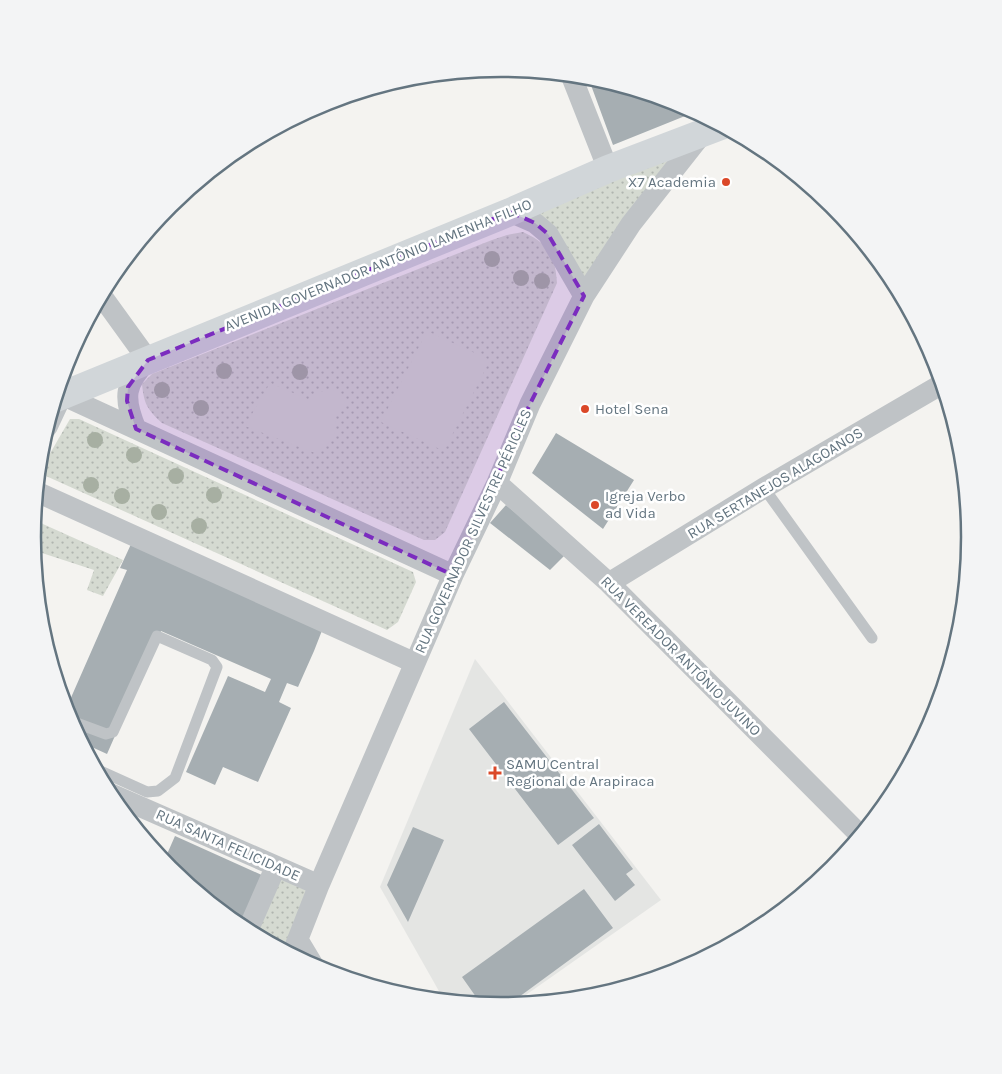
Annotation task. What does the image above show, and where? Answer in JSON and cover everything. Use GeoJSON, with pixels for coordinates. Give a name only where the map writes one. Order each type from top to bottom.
{"type":"FeatureCollection","features":[{"type":"Feature","properties":{"kind":"main road","name":"AVENIDA GOVERNADOR ANTÔNIO LAMENHA FILHO"},"geometry":{"type":"LineString","coordinates":[[64,395],[510,212],[608,169],[711,130]]}},
{"type":"Feature","properties":{"kind":"street"},"geometry":{"type":"LineString","coordinates":[[574,83],[608,169]]}},
{"type":"Feature","properties":{"kind":"street","name":"RUA GOVERNADOR SILVESTRE PÉRICLES"},"geometry":{"type":"LineString","coordinates":[[295,947],[319,885],[453,575],[497,483],[530,404],[584,296],[631,224],[711,130]]}},
{"type":"Feature","properties":{"kind":"street"},"geometry":{"type":"LineString","coordinates":[[510,212],[535,223],[548,234],[584,296]]}},
{"type":"Feature","properties":{"kind":"street"},"geometry":{"type":"LineString","coordinates":[[106,302],[148,360],[138,370],[128,387],[127,401],[136,429]]}},
{"type":"Feature","properties":{"kind":"street","name":"RUA SERTANEJOS ALAGOANOS"},"geometry":{"type":"LineString","coordinates":[[608,584],[764,488],[936,388]]}},
{"type":"Feature","properties":{"kind":"street"},"geometry":{"type":"LineString","coordinates":[[63,399],[136,429],[453,575]]}},
{"type":"Feature","properties":{"kind":"street","name":"RUA VEREADOR ANTÔNIO JUVINO"},"geometry":{"type":"LineString","coordinates":[[497,483],[608,584],[856,830]]}},
{"type":"Feature","properties":{"kind":"street"},"geometry":{"type":"LineString","coordinates":[[43,495],[414,663]]}},
{"type":"Feature","properties":{"kind":"street","name":"RUA SANTA FELICIDADE"},"geometry":{"type":"LineString","coordinates":[[124,800],[319,885]]}},
{"type":"Feature","properties":{"kind":"street"},"geometry":{"type":"LineString","coordinates":[[251,922],[276,866]]}},
{"type":"Feature","properties":{"kind":"lane"},"geometry":{"type":"LineString","coordinates":[[764,488],[872,638]]}},
{"type":"Feature","properties":{"kind":"lane"},"geometry":{"type":"LineString","coordinates":[[82,725],[106,734],[113,732],[157,636],[212,660],[217,667],[174,778],[158,791],[147,792],[108,774]]}},
{"type":"Feature","properties":{"kind":"highlighted area"},"geometry":{"type":"Polygon","coordinates":[[[510,212],[535,223],[548,234],[584,296],[530,404],[453,575],[136,429],[127,401],[128,387],[148,360],[510,212]]]}},
{"type":"Feature","properties":{"kind":"shaded area"},"geometry":{"type":"Polygon","coordinates":[[[702,134],[584,296],[548,234],[510,212],[702,134]]]}},
{"type":"Feature","properties":{"kind":"shaded area"},"geometry":{"type":"Polygon","coordinates":[[[523,232],[539,241],[549,252],[554,265],[557,283],[445,532],[435,540],[424,540],[162,423],[147,406],[142,384],[152,374],[492,240],[523,232]]]}},
{"type":"Feature","properties":{"kind":"shaded area"},"geometry":{"type":"Polygon","coordinates":[[[427,331],[490,360],[444,451],[381,422],[427,331]]]}},
{"type":"Feature","properties":{"kind":"shaded area"},"geometry":{"type":"Polygon","coordinates":[[[270,383],[312,401],[315,395],[327,389],[336,391],[345,399],[344,409],[335,416],[336,429],[334,434],[326,446],[315,453],[245,426],[270,383]]]}},
{"type":"Feature","properties":{"kind":"shaded area"},"geometry":{"type":"Polygon","coordinates":[[[70,419],[79,419],[413,572],[416,582],[398,622],[387,630],[46,476],[48,456],[70,419]]]}},
{"type":"Feature","properties":{"kind":"shaded area"},"geometry":{"type":"Polygon","coordinates":[[[41,523],[123,560],[103,596],[87,590],[94,570],[42,553],[41,523]]]}},
{"type":"Feature","properties":{"kind":"shaded area","name":"SAMU Central Regional de Arapiraca"},"geometry":{"type":"Polygon","coordinates":[[[475,659],[661,900],[524,996],[471,996],[440,993],[380,887],[475,659]]]}},
{"type":"Feature","properties":{"kind":"shaded area"},"geometry":{"type":"Polygon","coordinates":[[[276,866],[319,885],[295,947],[251,922],[276,866]]]}},
{"type":"Feature","properties":{"kind":"building"},"geometry":{"type":"Polygon","coordinates":[[[591,86],[649,102],[685,116],[613,145],[591,86]]]}},
{"type":"Feature","properties":{"kind":"building","name":"Igreja Verbo ad Vida"},"geometry":{"type":"Polygon","coordinates":[[[556,433],[634,480],[603,529],[532,473],[556,433]]]}},
{"type":"Feature","properties":{"kind":"building"},"geometry":{"type":"Polygon","coordinates":[[[506,505],[566,554],[550,570],[490,523],[506,505]]]}},
{"type":"Feature","properties":{"kind":"building"},"geometry":{"type":"Polygon","coordinates":[[[132,542],[323,628],[298,687],[287,683],[279,702],[291,708],[258,782],[223,767],[215,785],[186,772],[228,676],[265,692],[271,679],[161,631],[107,754],[93,748],[71,698],[127,570],[120,568],[132,542]]]}},
{"type":"Feature","properties":{"kind":"building"},"geometry":{"type":"Polygon","coordinates":[[[504,702],[594,818],[558,845],[469,729],[504,702]]]}},
{"type":"Feature","properties":{"kind":"building"},"geometry":{"type":"Polygon","coordinates":[[[599,824],[633,869],[626,874],[635,885],[615,901],[572,845],[599,824]]]}},
{"type":"Feature","properties":{"kind":"building"},"geometry":{"type":"Polygon","coordinates":[[[413,827],[444,840],[408,922],[387,885],[413,827]]]}},
{"type":"Feature","properties":{"kind":"building"},"geometry":{"type":"Polygon","coordinates":[[[175,836],[264,876],[244,918],[198,883],[167,853],[175,836]]]}},
{"type":"Feature","properties":{"kind":"building"},"geometry":{"type":"Polygon","coordinates":[[[584,889],[613,928],[520,996],[475,996],[462,977],[584,889]]]}},
{"type":"Feature","properties":{"kind":"place","name":"X7 Academia"},"geometry":{"type":"Point","coordinates":[726,182]}},
{"type":"Feature","properties":{"kind":"place","name":"Hotel Sena"},"geometry":{"type":"Point","coordinates":[585,409]}},
{"type":"Feature","properties":{"kind":"place","name":"Igreja Verbo ad Vida"},"geometry":{"type":"Point","coordinates":[595,505]}},
{"type":"Feature","properties":{"kind":"place","name":"SAMU Central Regional de Arapiraca"},"geometry":{"type":"Point","coordinates":[495,773]}}]}
